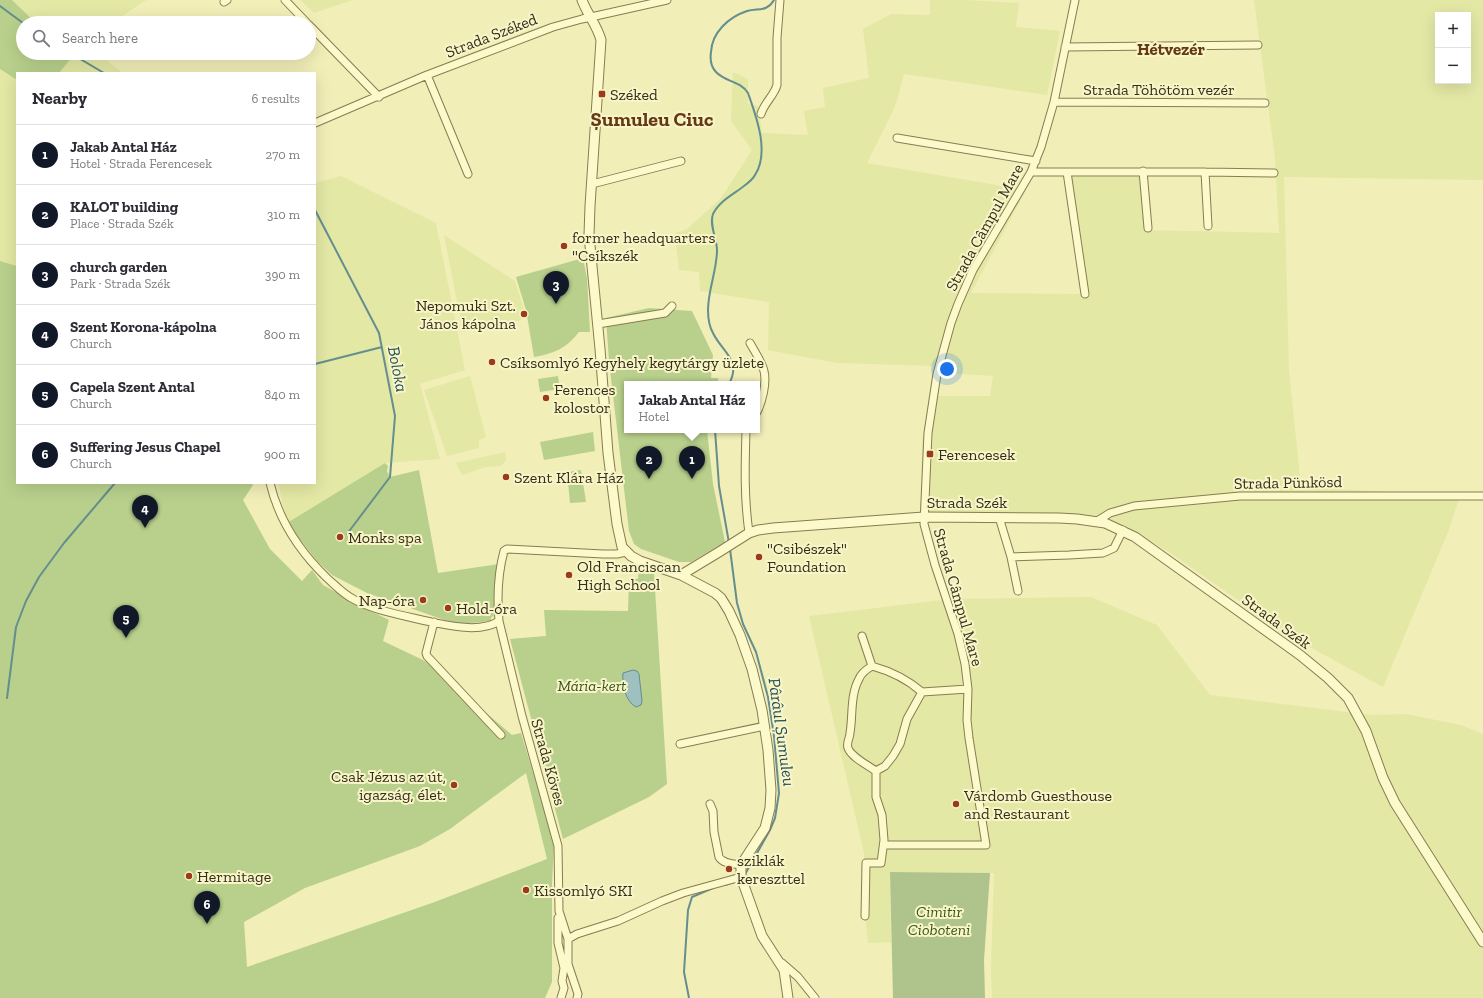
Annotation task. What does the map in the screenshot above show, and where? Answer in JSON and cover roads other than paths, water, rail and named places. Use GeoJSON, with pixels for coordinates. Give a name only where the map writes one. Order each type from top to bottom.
{"type":"FeatureCollection","features":[{"type":"Feature","properties":{"kind":"street"},"geometry":{"type":"LineString","coordinates":[[285,0],[300,16]]}},
{"type":"Feature","properties":{"kind":"street"},"geometry":{"type":"LineString","coordinates":[[582,0],[589,17],[597,26],[601,40],[590,235],[608,453],[617,524],[622,547],[626,552],[640,561],[681,575],[715,593],[721,598],[729,611],[740,635],[752,669],[765,726],[770,768],[770,808],[765,828],[741,865],[740,870],[762,936],[779,960],[785,974],[788,998]]}},
{"type":"Feature","properties":{"kind":"street","name":"Strada Széked"},"geometry":{"type":"LineString","coordinates":[[316,123],[427,75],[546,30],[589,17],[667,0]]}},
{"type":"Feature","properties":{"kind":"street"},"geometry":{"type":"LineString","coordinates":[[761,114],[764,106],[775,91],[777,85],[777,38],[780,0]]}},
{"type":"Feature","properties":{"kind":"street","name":"Strada Câmpul Mare"},"geometry":{"type":"LineString","coordinates":[[884,845],[986,845],[969,738],[967,720],[968,690],[965,664],[958,634],[926,533],[924,517],[928,433],[937,374],[951,323],[973,270],[1036,161],[1054,102],[1075,0]]}},
{"type":"Feature","properties":{"kind":"street"},"geometry":{"type":"LineString","coordinates":[[316,32],[378,97]]}},
{"type":"Feature","properties":{"kind":"street"},"geometry":{"type":"LineString","coordinates":[[1065,47],[1258,45]]}},
{"type":"Feature","properties":{"kind":"street"},"geometry":{"type":"LineString","coordinates":[[427,75],[468,174]]}},
{"type":"Feature","properties":{"kind":"street","name":"Strada Töhötöm vezér"},"geometry":{"type":"LineString","coordinates":[[1054,102],[1265,103]]}},
{"type":"Feature","properties":{"kind":"street"},"geometry":{"type":"LineString","coordinates":[[897,138],[1036,161]]}},
{"type":"Feature","properties":{"kind":"street"},"geometry":{"type":"LineString","coordinates":[[592,184],[681,161]]}},
{"type":"Feature","properties":{"kind":"street"},"geometry":{"type":"LineString","coordinates":[[1031,172],[1143,171],[1274,173]]}},
{"type":"Feature","properties":{"kind":"street"},"geometry":{"type":"LineString","coordinates":[[1143,171],[1148,228]]}},
{"type":"Feature","properties":{"kind":"street"},"geometry":{"type":"LineString","coordinates":[[1067,172],[1085,294]]}},
{"type":"Feature","properties":{"kind":"street"},"geometry":{"type":"LineString","coordinates":[[1205,172],[1208,226]]}},
{"type":"Feature","properties":{"kind":"street"},"geometry":{"type":"LineString","coordinates":[[598,324],[665,312],[672,306]]}},
{"type":"Feature","properties":{"kind":"street"},"geometry":{"type":"LineString","coordinates":[[750,343],[764,370],[765,377],[760,403]]}},
{"type":"Feature","properties":{"kind":"street"},"geometry":{"type":"LineString","coordinates":[[746,433],[744,485],[749,533]]}},
{"type":"Feature","properties":{"kind":"street"},"geometry":{"type":"LineString","coordinates":[[270,484],[277,507],[292,538],[314,565],[340,591],[348,596],[365,604],[400,615],[457,627],[490,626],[499,621]]}},
{"type":"Feature","properties":{"kind":"street","name":"Strada Pünkösd"},"geometry":{"type":"LineString","coordinates":[[1097,521],[1120,509],[1134,506],[1240,496],[1483,496]]}},
{"type":"Feature","properties":{"kind":"street","name":"Strada Szék"},"geometry":{"type":"LineString","coordinates":[[681,575],[749,533],[773,528],[924,517],[999,517],[1097,521],[1122,530],[1135,537],[1291,649],[1339,688],[1348,698],[1366,731],[1383,778],[1395,803],[1483,942]]}},
{"type":"Feature","properties":{"kind":"street"},"geometry":{"type":"LineString","coordinates":[[999,517],[1018,591]]}},
{"type":"Feature","properties":{"kind":"street"},"geometry":{"type":"LineString","coordinates":[[1010,557],[1103,552],[1114,548],[1122,530]]}},
{"type":"Feature","properties":{"kind":"street","name":"Strada Köves"},"geometry":{"type":"LineString","coordinates":[[561,998],[564,988],[562,981],[564,968],[558,943],[558,846],[522,716],[499,621],[500,572],[504,551],[507,549],[603,554],[617,554],[626,552]]}},
{"type":"Feature","properties":{"kind":"street"},"geometry":{"type":"LineString","coordinates":[[434,622],[426,653],[501,735]]}},
{"type":"Feature","properties":{"kind":"street"},"geometry":{"type":"LineString","coordinates":[[862,636],[872,666]]}},
{"type":"Feature","properties":{"kind":"street"},"geometry":{"type":"LineString","coordinates":[[876,771],[853,755],[847,745],[850,735],[854,696],[858,679],[866,669],[872,666],[912,683],[922,692],[968,690]]}},
{"type":"Feature","properties":{"kind":"street"},"geometry":{"type":"LineString","coordinates":[[876,771],[885,766],[900,744],[907,718],[922,692]]}},
{"type":"Feature","properties":{"kind":"street"},"geometry":{"type":"LineString","coordinates":[[680,744],[765,726]]}},
{"type":"Feature","properties":{"kind":"street"},"geometry":{"type":"LineString","coordinates":[[865,916],[866,863],[881,863],[884,845],[882,815],[876,797],[876,771]]}},
{"type":"Feature","properties":{"kind":"street"},"geometry":{"type":"LineString","coordinates":[[710,804],[713,811],[714,832],[719,857],[721,860],[728,863],[741,865]]}},
{"type":"Feature","properties":{"kind":"street"},"geometry":{"type":"LineString","coordinates":[[568,939],[577,934],[618,921],[669,898],[742,879]]}},
{"type":"Feature","properties":{"kind":"street","name":"Strada Köves"},"geometry":{"type":"LineString","coordinates":[[559,911],[568,939],[568,964],[578,994],[577,998]]}},
{"type":"Feature","properties":{"kind":"street"},"geometry":{"type":"LineString","coordinates":[[779,960],[798,977],[815,998]]}},
{"type":"Feature","properties":{"kind":"street"},"geometry":{"type":"LineString","coordinates":[[562,981],[572,979]]}},
{"type":"Feature","properties":{"kind":"water"},"geometry":{"type":"Polygon","coordinates":[[[633,670],[637,671],[639,674],[642,701],[641,705],[636,707],[629,701],[623,682],[623,673],[633,670]]]}},
{"type":"Feature","properties":{"kind":"waterway","name":"Pârâul Șumuleu"},"geometry":{"type":"LineString","coordinates":[[730,381],[733,369],[732,362],[717,340],[710,325],[708,316],[709,295],[717,258],[712,218],[715,210],[721,203],[754,177],[759,166],[761,145],[758,123],[748,93],[741,86],[724,78],[714,70],[711,60],[712,45],[718,32],[728,21],[747,11],[766,8],[774,0]]}},
{"type":"Feature","properties":{"kind":"waterway","name":"Boloka"},"geometry":{"type":"LineString","coordinates":[[0,6],[16,18]]}},
{"type":"Feature","properties":{"kind":"waterway","name":"Boloka"},"geometry":{"type":"LineString","coordinates":[[82,60],[102,72]]}},
{"type":"Feature","properties":{"kind":"waterway","name":"Boloka"},"geometry":{"type":"LineString","coordinates":[[316,212],[379,333],[395,416],[390,477],[347,534]]}},
{"type":"Feature","properties":{"kind":"waterway"},"geometry":{"type":"LineString","coordinates":[[316,364],[382,347]]}},
{"type":"Feature","properties":{"kind":"waterway","name":"Pârâul Șumuleu"},"geometry":{"type":"LineString","coordinates":[[715,433],[719,486],[729,543]]}},
{"type":"Feature","properties":{"kind":"waterway"},"geometry":{"type":"LineString","coordinates":[[7,698],[16,627],[26,601],[39,577],[64,543],[114,484]]}},
{"type":"Feature","properties":{"kind":"waterway","name":"Pârâul Șumuleu"},"geometry":{"type":"LineString","coordinates":[[730,549],[737,603],[743,624],[756,652],[768,697],[774,736],[779,793],[775,818],[770,830],[744,876]]}},
{"type":"Feature","properties":{"kind":"waterway","name":"Pârâul Șumuleu"},"geometry":{"type":"LineString","coordinates":[[725,885],[739,880]]}},
{"type":"Feature","properties":{"kind":"waterway","name":"Pârâul Șumuleu"},"geometry":{"type":"LineString","coordinates":[[689,998],[684,972],[688,910],[692,897],[713,888]]}},
{"type":"Feature","properties":{"kind":"place","name":"Széked"},"geometry":{"type":"Point","coordinates":[602,94]}},
{"type":"Feature","properties":{"kind":"place","name":"former headquarters \"Csíkszék"},"geometry":{"type":"Point","coordinates":[564,246]}},
{"type":"Feature","properties":{"kind":"place","name":"church garden"},"geometry":{"type":"Point","coordinates":[556,304]}},
{"type":"Feature","properties":{"kind":"place","name":"Nepomuki Szt. János kápolna"},"geometry":{"type":"Point","coordinates":[524,314]}},
{"type":"Feature","properties":{"kind":"place","name":"Csíksomlyó Kegyhely kegytárgy üzlete"},"geometry":{"type":"Point","coordinates":[492,362]}},
{"type":"Feature","properties":{"kind":"place","name":"Ferences kolostor"},"geometry":{"type":"Point","coordinates":[546,398]}},
{"type":"Feature","properties":{"kind":"place","name":"Ferencesek"},"geometry":{"type":"Point","coordinates":[930,454]}},
{"type":"Feature","properties":{"kind":"place","name":"Szent Klára Ház"},"geometry":{"type":"Point","coordinates":[506,477]}},
{"type":"Feature","properties":{"kind":"place","name":"KALOT building"},"geometry":{"type":"Point","coordinates":[649,479]}},
{"type":"Feature","properties":{"kind":"place","name":"Jakab Antal Ház"},"geometry":{"type":"Point","coordinates":[692,479]}},
{"type":"Feature","properties":{"kind":"place","name":"Szent Korona-kápolna"},"geometry":{"type":"Point","coordinates":[145,528]}},
{"type":"Feature","properties":{"kind":"place","name":"Monks spa"},"geometry":{"type":"Point","coordinates":[340,537]}},
{"type":"Feature","properties":{"kind":"place","name":"\"Csibészek\" Foundation"},"geometry":{"type":"Point","coordinates":[759,557]}},
{"type":"Feature","properties":{"kind":"place","name":"Old Franciscan High School"},"geometry":{"type":"Point","coordinates":[569,575]}},
{"type":"Feature","properties":{"kind":"place","name":"Nap-óra"},"geometry":{"type":"Point","coordinates":[423,600]}},
{"type":"Feature","properties":{"kind":"place","name":"Hold-óra"},"geometry":{"type":"Point","coordinates":[448,608]}},
{"type":"Feature","properties":{"kind":"place","name":"Capela Szent Antal"},"geometry":{"type":"Point","coordinates":[126,638]}},
{"type":"Feature","properties":{"kind":"place","name":"Csak Jézus az út, igazság, élet."},"geometry":{"type":"Point","coordinates":[454,785]}},
{"type":"Feature","properties":{"kind":"place","name":"Várdomb Guesthouse and Restaurant"},"geometry":{"type":"Point","coordinates":[956,804]}},
{"type":"Feature","properties":{"kind":"place","name":"sziklák kereszttel"},"geometry":{"type":"Point","coordinates":[729,869]}},
{"type":"Feature","properties":{"kind":"place","name":"Hermitage"},"geometry":{"type":"Point","coordinates":[189,876]}},
{"type":"Feature","properties":{"kind":"place","name":"Kissomlyó SKI"},"geometry":{"type":"Point","coordinates":[526,890]}},
{"type":"Feature","properties":{"kind":"place","name":"Suffering Jesus Chapel"},"geometry":{"type":"Point","coordinates":[207,924]}},
{"type":"Feature","properties":{"kind":"district","name":"Hétvezér"},"geometry":{"type":"Point","coordinates":[1171,49]}},
{"type":"Feature","properties":{"kind":"district","name":"Șumuleu Ciuc"},"geometry":{"type":"Point","coordinates":[652,119]}},
{"type":"Feature","properties":{"kind":"park label","name":"Mária-kert"},"geometry":{"type":"Point","coordinates":[592,685]}},
{"type":"Feature","properties":{"kind":"park label","name":"Cimitir Cioboteni"},"geometry":{"type":"Point","coordinates":[939,920]}}]}
